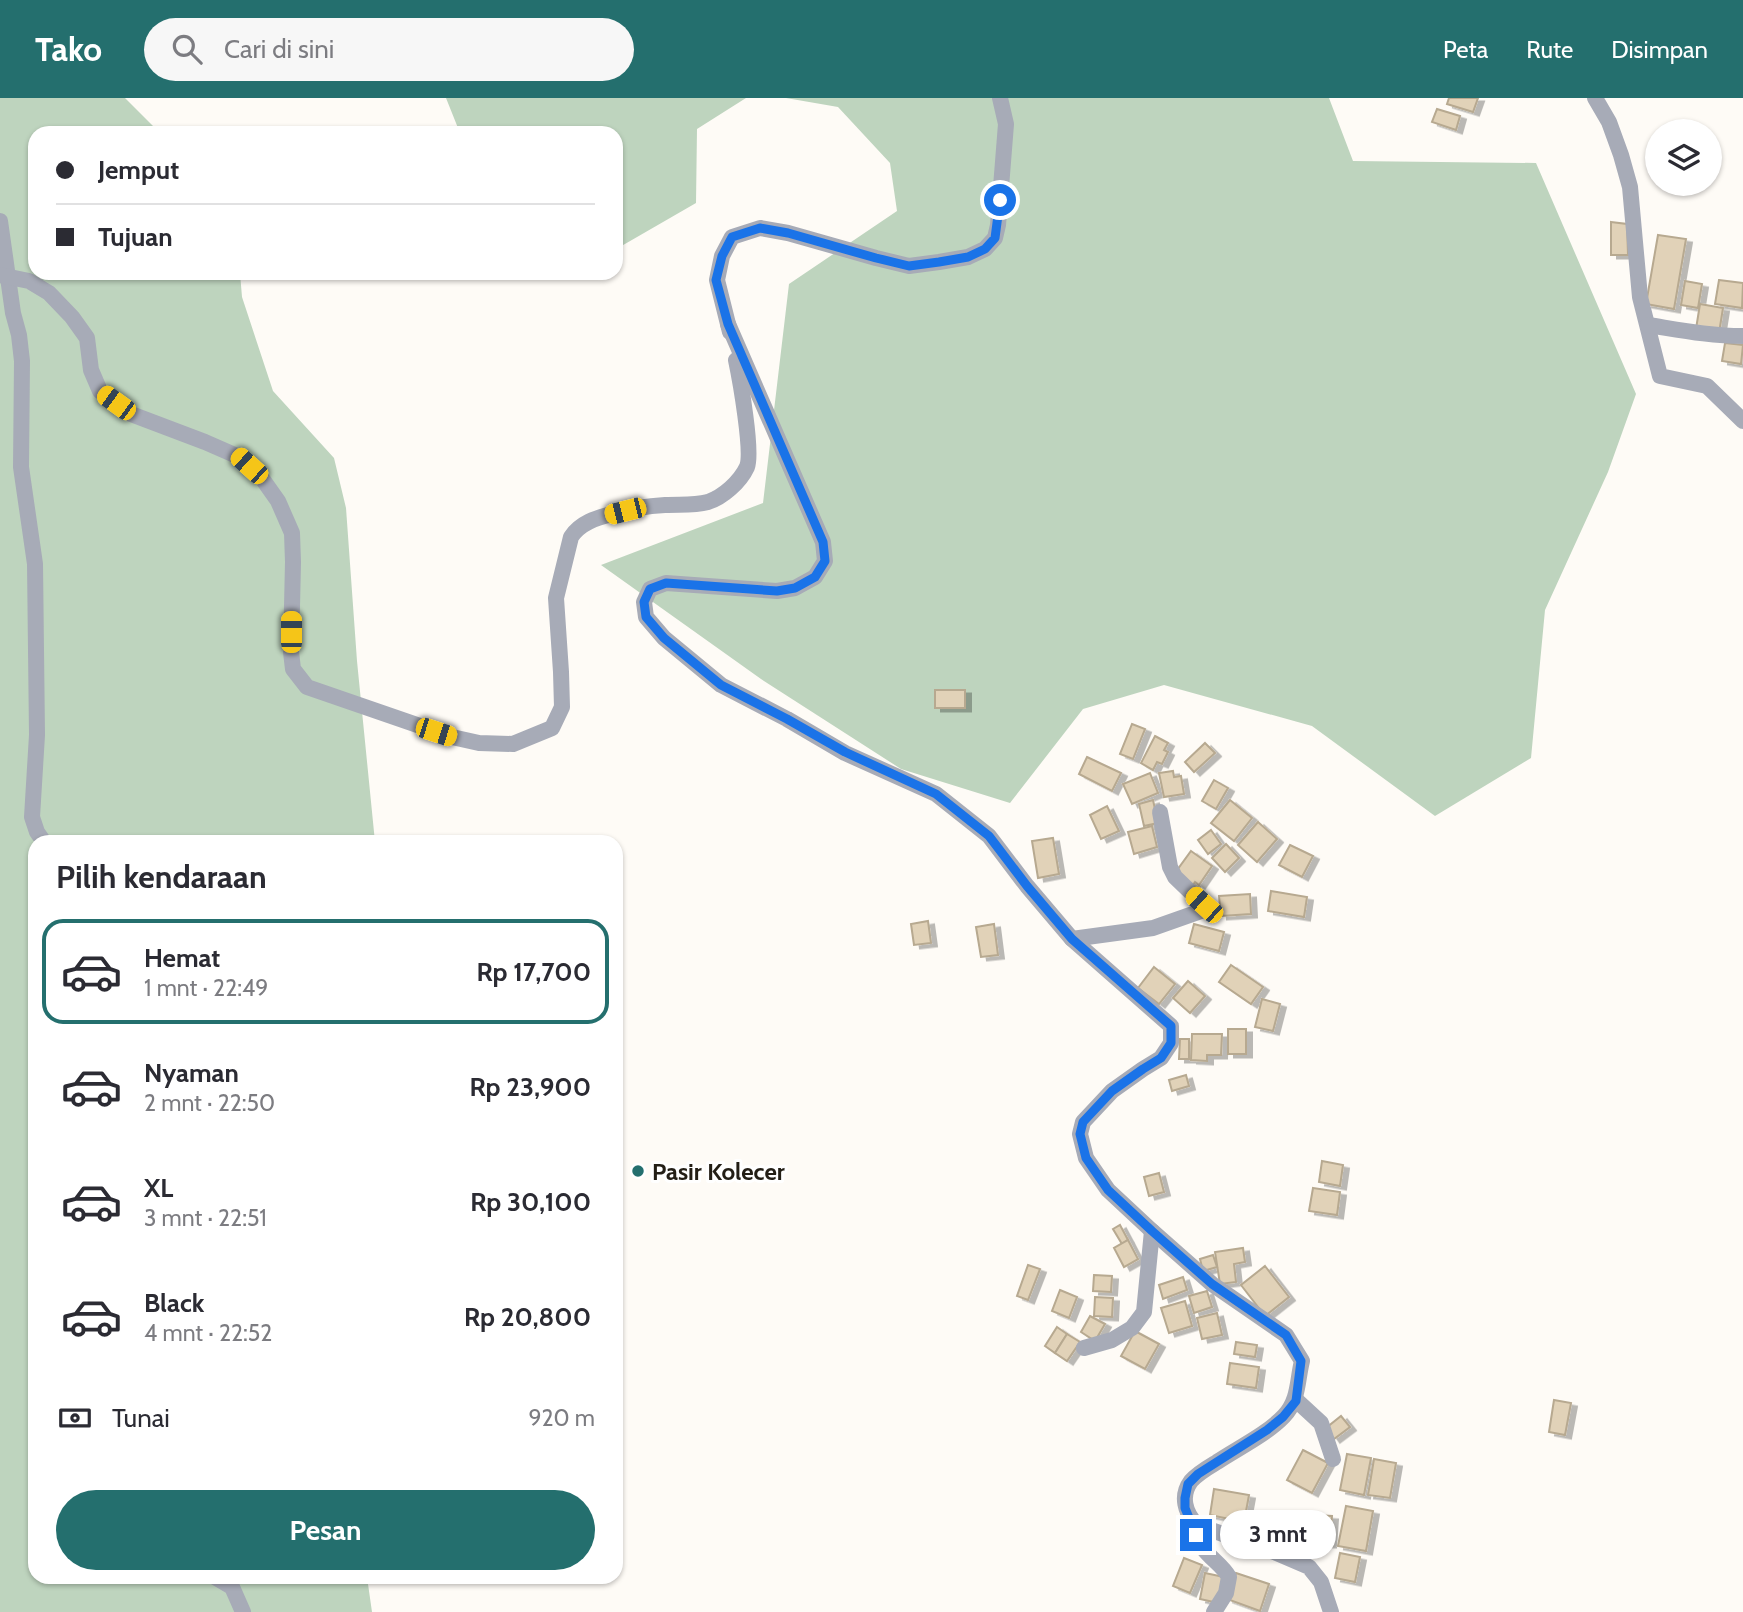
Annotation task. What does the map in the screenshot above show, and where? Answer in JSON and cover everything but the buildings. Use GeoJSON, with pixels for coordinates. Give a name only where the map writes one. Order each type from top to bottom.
{"type":"FeatureCollection","features":[{"type":"Feature","properties":{"kind":"street"},"geometry":{"type":"LineString","coordinates":[[4,275],[29,281],[49,293],[72,317],[88,338],[92,370],[100,391],[131,414],[237,456],[261,477],[278,501],[292,533],[291,652],[293,669],[307,687],[452,737],[479,743],[513,744],[552,728],[562,707],[556,598],[568,545],[576,529],[592,520],[640,507],[709,502],[723,495],[748,465],[747,430],[740,377],[716,280],[722,256],[732,237],[760,228],[909,266],[968,257],[985,249],[995,238],[998,225],[1006,124],[1000,98]]}},
{"type":"Feature","properties":{"kind":"street"},"geometry":{"type":"LineString","coordinates":[[1595,98],[1609,122],[1630,187],[1640,297],[1660,376],[1707,386],[1743,421]]}},
{"type":"Feature","properties":{"kind":"street"},"geometry":{"type":"LineString","coordinates":[[0,221],[4,275],[19,335],[22,361],[21,467],[35,565],[37,735],[32,817],[39,835]]}},
{"type":"Feature","properties":{"kind":"street"},"geometry":{"type":"LineString","coordinates":[[728,324],[823,542],[825,561],[815,577],[795,588],[777,591],[666,583],[650,589],[644,602],[646,617],[664,638],[721,685],[845,752],[936,794],[989,836],[1072,939],[1171,1026],[1171,1043],[1161,1058],[1112,1091],[1083,1122],[1080,1134],[1086,1158],[1108,1190],[1152,1231],[1212,1284],[1286,1335],[1301,1361],[1296,1401],[1283,1417],[1267,1430],[1198,1474],[1188,1484],[1185,1508],[1189,1518],[1197,1525],[1308,1567],[1321,1582],[1331,1612]]}},
{"type":"Feature","properties":{"kind":"street"},"geometry":{"type":"LineString","coordinates":[[1648,325],[1695,333],[1743,336]]}},
{"type":"Feature","properties":{"kind":"street"},"geometry":{"type":"LineString","coordinates":[[1072,939],[1153,928],[1204,910],[1204,905],[1175,877],[1170,867],[1160,812]]}},
{"type":"Feature","properties":{"kind":"street"},"geometry":{"type":"LineString","coordinates":[[1084,1348],[1112,1340],[1132,1328],[1144,1312],[1152,1231]]}},
{"type":"Feature","properties":{"kind":"street"},"geometry":{"type":"LineString","coordinates":[[1296,1401],[1321,1423],[1333,1459]]}},
{"type":"Feature","properties":{"kind":"street"},"geometry":{"type":"LineString","coordinates":[[1185,1508],[1201,1545],[1213,1560],[1226,1570],[1229,1577],[1226,1593],[1214,1612]]}},
{"type":"Feature","properties":{"kind":"street"},"geometry":{"type":"LineString","coordinates":[[227,1584],[232,1587],[243,1612]]}},
{"type":"Feature","properties":{"kind":"green space"},"geometry":{"type":"Polygon","coordinates":[[[0,98],[125,98],[153,126],[28,126],[28,280],[241,280],[242,297],[273,391],[334,458],[346,508],[357,661],[374,835],[28,835],[28,1584],[368,1584],[372,1612],[0,1612],[0,98]]]}},
{"type":"Feature","properties":{"kind":"green space"},"geometry":{"type":"Polygon","coordinates":[[[446,98],[746,98],[697,129],[696,203],[623,245],[623,126],[457,126],[446,98]]]}},
{"type":"Feature","properties":{"kind":"green space"},"geometry":{"type":"Polygon","coordinates":[[[786,98],[1329,98],[1353,161],[1536,163],[1636,394],[1608,472],[1545,610],[1531,758],[1435,816],[1312,726],[1164,685],[1083,709],[1010,803],[901,769],[761,679],[601,565],[763,503],[789,284],[897,211],[890,163],[838,107],[786,98]]]}},
{"type":"Feature","properties":{"kind":"place","name":"Pasir Kolecer"},"geometry":{"type":"Point","coordinates":[638,1171]}},
{"type":"Feature","properties":{"kind":"route"},"geometry":{"type":"LineString","coordinates":[[1000,200],[995,238],[985,249],[968,257],[939,262],[909,266],[760,228],[732,237],[722,256],[716,280],[728,324],[823,542],[825,561],[815,577],[795,588],[777,591],[666,583],[650,589],[644,602],[646,617],[664,638],[721,685],[845,752],[936,794],[989,836],[1072,939],[1171,1026],[1171,1043],[1161,1058],[1112,1091],[1083,1122],[1080,1134],[1086,1158],[1108,1190],[1152,1231],[1212,1284],[1286,1335],[1301,1361],[1296,1401],[1283,1417],[1198,1474],[1188,1484],[1185,1508],[1196,1535]]}}]}
